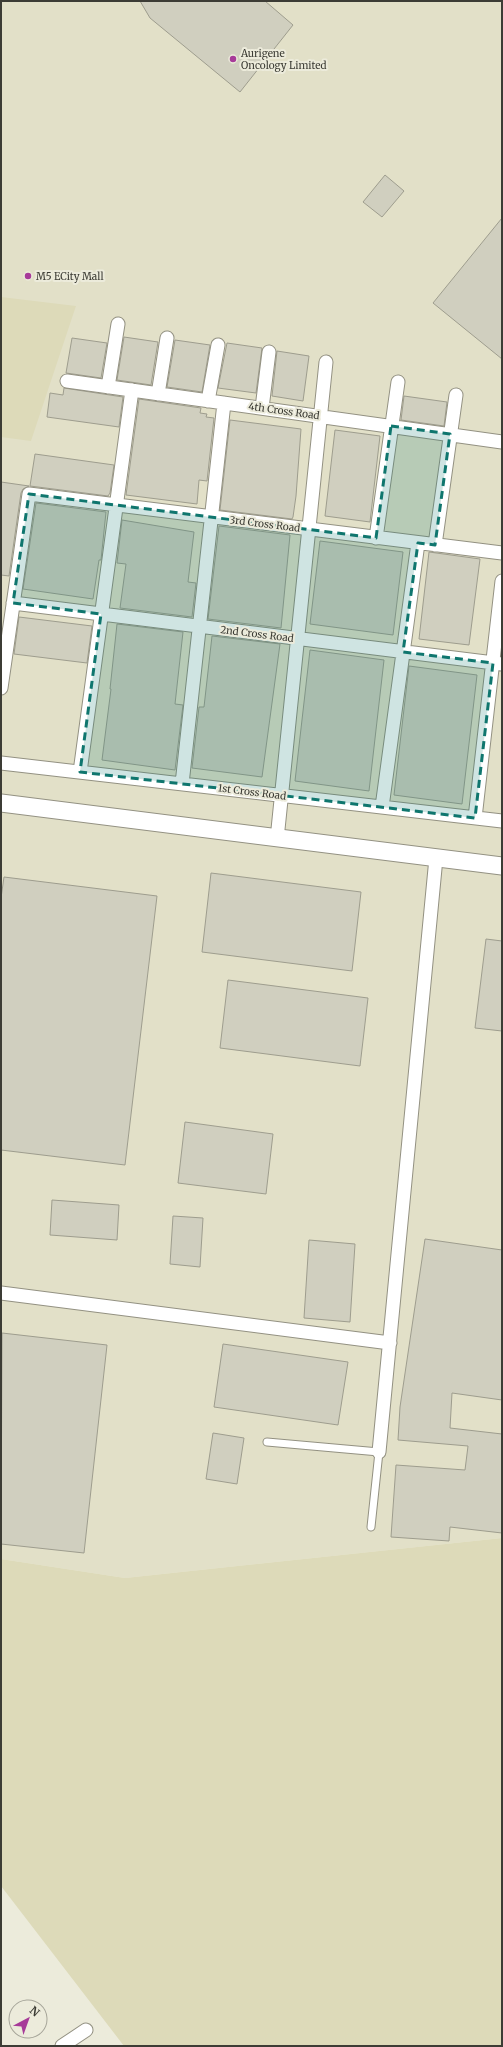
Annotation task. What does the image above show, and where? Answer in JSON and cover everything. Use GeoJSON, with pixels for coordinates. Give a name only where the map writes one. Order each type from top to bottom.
{"type":"FeatureCollection","features":[{"type":"Feature","properties":{"kind":"street"},"geometry":{"type":"LineString","coordinates":[[108,387],[118,324]]}},
{"type":"Feature","properties":{"kind":"street"},"geometry":{"type":"LineString","coordinates":[[158,394],[167,338]]}},
{"type":"Feature","properties":{"kind":"street"},"geometry":{"type":"LineString","coordinates":[[208,401],[218,345]]}},
{"type":"Feature","properties":{"kind":"street"},"geometry":{"type":"LineString","coordinates":[[262,408],[269,352]]}},
{"type":"Feature","properties":{"kind":"street"},"geometry":{"type":"LineString","coordinates":[[277,839],[326,362]]}},
{"type":"Feature","properties":{"kind":"street","name":"4th Cross Road"},"geometry":{"type":"LineString","coordinates":[[66,381],[502,442]]}},
{"type":"Feature","properties":{"kind":"street"},"geometry":{"type":"LineString","coordinates":[[376,538],[398,382]]}},
{"type":"Feature","properties":{"kind":"street"},"geometry":{"type":"LineString","coordinates":[[80,772],[132,390]]}},
{"type":"Feature","properties":{"kind":"street"},"geometry":{"type":"LineString","coordinates":[[435,545],[456,395]]}},
{"type":"Feature","properties":{"kind":"street"},"geometry":{"type":"LineString","coordinates":[[182,784],[224,403]]}},
{"type":"Feature","properties":{"kind":"street","name":"3rd Cross Road"},"geometry":{"type":"LineString","coordinates":[[13,603],[29,494],[502,553]]}},
{"type":"Feature","properties":{"kind":"street"},"geometry":{"type":"LineString","coordinates":[[382,807],[418,543]]}},
{"type":"Feature","properties":{"kind":"street"},"geometry":{"type":"LineString","coordinates":[[475,818],[497,664],[502,581]]}},
{"type":"Feature","properties":{"kind":"street"},"geometry":{"type":"LineString","coordinates":[[1,688],[13,603]]}},
{"type":"Feature","properties":{"kind":"street","name":"2nd Cross Road"},"geometry":{"type":"LineString","coordinates":[[13,603],[497,664]]}},
{"type":"Feature","properties":{"kind":"street","name":"1st Cross Road"},"geometry":{"type":"LineString","coordinates":[[1,763],[502,821]]}},
{"type":"Feature","properties":{"kind":"street"},"geometry":{"type":"LineString","coordinates":[[1,803],[277,839],[502,866]]}},
{"type":"Feature","properties":{"kind":"street"},"geometry":{"type":"LineString","coordinates":[[379,1452],[436,858]]}},
{"type":"Feature","properties":{"kind":"street"},"geometry":{"type":"LineString","coordinates":[[1,1293],[390,1343]]}},
{"type":"Feature","properties":{"kind":"street"},"geometry":{"type":"LineString","coordinates":[[62,2046],[86,2030]]}},
{"type":"Feature","properties":{"kind":"lane"},"geometry":{"type":"LineString","coordinates":[[267,1442],[379,1452],[371,1527]]}},
{"type":"Feature","properties":{"kind":"highlighted area"},"geometry":{"type":"Polygon","coordinates":[[[391,426],[450,434],[435,545],[418,543],[403,652],[493,663],[475,818],[80,772],[101,614],[13,603],[29,494],[376,538],[391,426]]]}},
{"type":"Feature","properties":{"kind":"shaded area"},"geometry":{"type":"Polygon","coordinates":[[[1,1],[502,1],[502,1538],[125,1578],[1,1559],[1,1]]]}},
{"type":"Feature","properties":{"kind":"shaded area"},"geometry":{"type":"Polygon","coordinates":[[[1,297],[76,306],[31,441],[1,437],[1,297]]]}},
{"type":"Feature","properties":{"kind":"shaded area"},"geometry":{"type":"Polygon","coordinates":[[[502,1538],[502,2046],[124,2046],[1,1886],[1,1559],[125,1578],[502,1538]]]}},
{"type":"Feature","properties":{"kind":"building","name":"Aurigene Oncology Limited"},"geometry":{"type":"Polygon","coordinates":[[[140,1],[265,1],[293,25],[240,92],[150,18],[140,1]]]}},
{"type":"Feature","properties":{"kind":"building"},"geometry":{"type":"Polygon","coordinates":[[[385,175],[404,191],[382,217],[363,202],[385,175]]]}},
{"type":"Feature","properties":{"kind":"building"},"geometry":{"type":"Polygon","coordinates":[[[502,218],[502,359],[433,303],[502,218]]]}},
{"type":"Feature","properties":{"kind":"building"},"geometry":{"type":"Polygon","coordinates":[[[124,337],[158,342],[151,385],[117,380],[124,337]]]}},
{"type":"Feature","properties":{"kind":"building"},"geometry":{"type":"Polygon","coordinates":[[[72,338],[107,343],[101,378],[66,373],[72,338]]]}},
{"type":"Feature","properties":{"kind":"building"},"geometry":{"type":"Polygon","coordinates":[[[175,340],[210,345],[202,392],[167,387],[175,340]]]}},
{"type":"Feature","properties":{"kind":"building"},"geometry":{"type":"Polygon","coordinates":[[[227,343],[262,348],[256,393],[218,388],[227,343]]]}},
{"type":"Feature","properties":{"kind":"building"},"geometry":{"type":"Polygon","coordinates":[[[277,351],[309,356],[303,401],[272,396],[277,351]]]}},
{"type":"Feature","properties":{"kind":"building"},"geometry":{"type":"Polygon","coordinates":[[[64,388],[123,397],[119,427],[47,417],[50,393],[63,395],[64,388]]]}},
{"type":"Feature","properties":{"kind":"building"},"geometry":{"type":"Polygon","coordinates":[[[404,396],[447,402],[444,426],[401,420],[404,396]]]}},
{"type":"Feature","properties":{"kind":"building"},"geometry":{"type":"Polygon","coordinates":[[[139,399],[201,408],[200,413],[207,414],[206,417],[214,418],[207,481],[199,480],[197,504],[126,495],[139,399]]]}},
{"type":"Feature","properties":{"kind":"building"},"geometry":{"type":"Polygon","coordinates":[[[230,420],[301,429],[296,496],[292,519],[220,510],[230,420]]]}},
{"type":"Feature","properties":{"kind":"building"},"geometry":{"type":"Polygon","coordinates":[[[335,430],[380,436],[370,522],[325,516],[335,430]]]}},
{"type":"Feature","properties":{"kind":"building"},"geometry":{"type":"Polygon","coordinates":[[[35,454],[114,465],[110,493],[108,496],[30,486],[35,454]]]}},
{"type":"Feature","properties":{"kind":"building"},"geometry":{"type":"Polygon","coordinates":[[[1,482],[29,486],[23,489],[21,493],[9,576],[1,575],[1,482]]]}},
{"type":"Feature","properties":{"kind":"building"},"geometry":{"type":"Polygon","coordinates":[[[36,503],[106,512],[101,560],[99,560],[93,599],[23,589],[36,503]]]}},
{"type":"Feature","properties":{"kind":"building"},"geometry":{"type":"Polygon","coordinates":[[[122,520],[194,532],[188,582],[196,583],[192,617],[120,608],[126,564],[117,563],[122,520]]]}},
{"type":"Feature","properties":{"kind":"building"},"geometry":{"type":"Polygon","coordinates":[[[219,526],[290,535],[281,628],[208,619],[219,526]]]}},
{"type":"Feature","properties":{"kind":"building"},"geometry":{"type":"Polygon","coordinates":[[[320,541],[403,552],[393,635],[310,624],[320,541]]]}},
{"type":"Feature","properties":{"kind":"building"},"geometry":{"type":"Polygon","coordinates":[[[429,552],[480,559],[469,645],[419,639],[429,552]]]}},
{"type":"Feature","properties":{"kind":"building"},"geometry":{"type":"Polygon","coordinates":[[[19,617],[92,626],[87,663],[14,654],[19,617]]]}},
{"type":"Feature","properties":{"kind":"building"},"geometry":{"type":"Polygon","coordinates":[[[117,624],[183,632],[175,704],[183,705],[175,770],[102,760],[117,624]]]}},
{"type":"Feature","properties":{"kind":"building"},"geometry":{"type":"Polygon","coordinates":[[[212,636],[280,644],[262,777],[192,768],[199,707],[204,707],[212,636]]]}},
{"type":"Feature","properties":{"kind":"building"},"geometry":{"type":"Polygon","coordinates":[[[310,650],[384,660],[369,791],[295,781],[310,650]]]}},
{"type":"Feature","properties":{"kind":"building"},"geometry":{"type":"Polygon","coordinates":[[[409,666],[477,675],[462,804],[394,795],[409,666]]]}},
{"type":"Feature","properties":{"kind":"building"},"geometry":{"type":"Polygon","coordinates":[[[211,873],[361,892],[352,971],[202,952],[211,873]]]}},
{"type":"Feature","properties":{"kind":"building"},"geometry":{"type":"Polygon","coordinates":[[[4,877],[157,896],[125,1165],[1,1150],[1,898],[4,877]]]}},
{"type":"Feature","properties":{"kind":"building"},"geometry":{"type":"Polygon","coordinates":[[[486,939],[502,941],[502,1031],[475,1028],[486,939]]]}},
{"type":"Feature","properties":{"kind":"building"},"geometry":{"type":"Polygon","coordinates":[[[228,980],[368,998],[360,1066],[220,1048],[228,980]]]}},
{"type":"Feature","properties":{"kind":"building"},"geometry":{"type":"Polygon","coordinates":[[[185,1122],[273,1134],[266,1194],[178,1183],[185,1122]]]}},
{"type":"Feature","properties":{"kind":"building"},"geometry":{"type":"Polygon","coordinates":[[[52,1200],[119,1205],[117,1240],[50,1235],[52,1200]]]}},
{"type":"Feature","properties":{"kind":"building"},"geometry":{"type":"Polygon","coordinates":[[[173,1216],[203,1218],[200,1267],[170,1264],[173,1216]]]}},
{"type":"Feature","properties":{"kind":"building"},"geometry":{"type":"Polygon","coordinates":[[[425,1239],[502,1250],[502,1400],[452,1393],[450,1428],[502,1434],[502,1533],[450,1527],[449,1541],[391,1537],[396,1465],[465,1470],[468,1446],[398,1440],[400,1407],[425,1239]]]}},
{"type":"Feature","properties":{"kind":"building"},"geometry":{"type":"Polygon","coordinates":[[[309,1240],[355,1244],[350,1322],[304,1318],[309,1240]]]}},
{"type":"Feature","properties":{"kind":"building"},"geometry":{"type":"Polygon","coordinates":[[[2,1333],[107,1345],[84,1553],[1,1544],[2,1333]]]}},
{"type":"Feature","properties":{"kind":"building"},"geometry":{"type":"Polygon","coordinates":[[[223,1344],[348,1362],[338,1425],[214,1407],[223,1344]]]}},
{"type":"Feature","properties":{"kind":"building"},"geometry":{"type":"Polygon","coordinates":[[[213,1433],[244,1438],[237,1484],[206,1479],[213,1433]]]}},
{"type":"Feature","properties":{"kind":"place","name":"Aurigene Oncology Limited"},"geometry":{"type":"Point","coordinates":[233,59]}},
{"type":"Feature","properties":{"kind":"place","name":"M5 ECity Mall"},"geometry":{"type":"Point","coordinates":[28,276]}}]}
